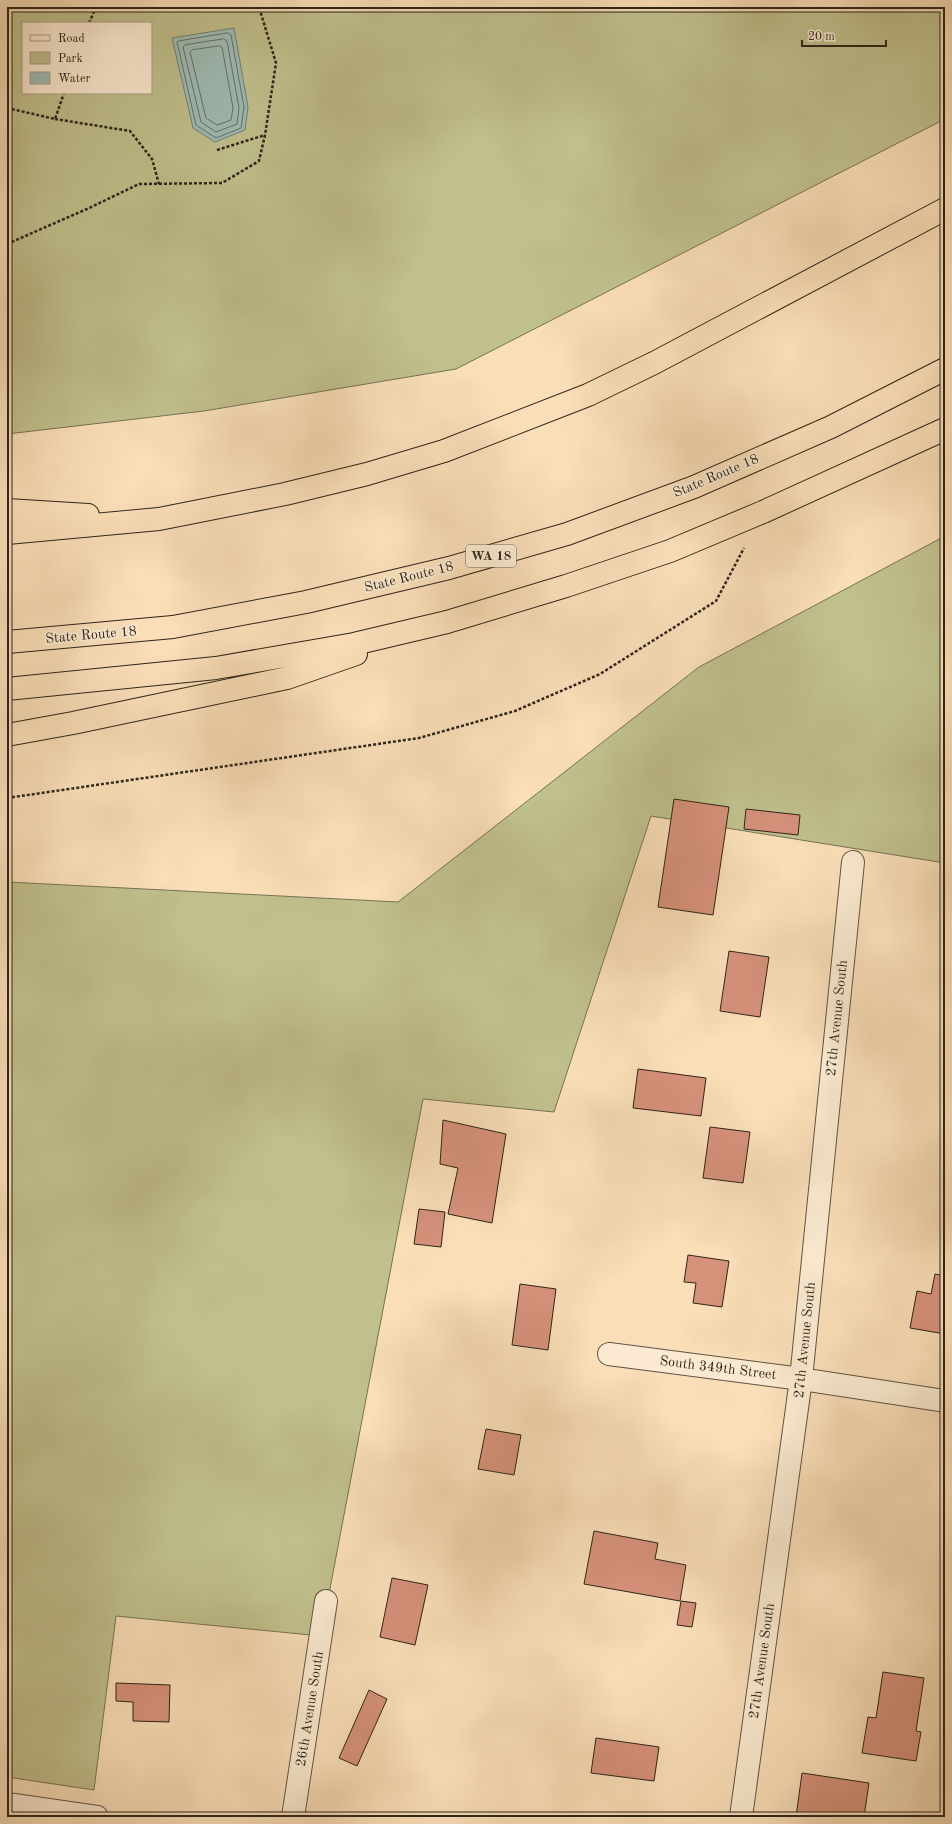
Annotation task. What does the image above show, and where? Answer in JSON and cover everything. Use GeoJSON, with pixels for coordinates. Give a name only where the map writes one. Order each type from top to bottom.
{"type":"FeatureCollection","features":[{"type":"Feature","properties":{"kind":"highway"},"geometry":{"type":"LineString","coordinates":[[7,533],[159,519],[285,494],[367,474],[444,451],[588,395],[654,363],[945,209]]}},
{"type":"Feature","properties":{"kind":"highway","name":"State Route 18"},"geometry":{"type":"LineString","coordinates":[[7,642],[174,627],[306,602],[449,568],[516,549],[567,534],[694,487],[831,427],[945,370]]}},
{"type":"Feature","properties":{"kind":"highway"},"geometry":{"type":"LineString","coordinates":[[7,735],[73,723],[287,678],[446,622],[566,586],[670,551],[763,512],[945,429]]}},
{"type":"Feature","properties":{"kind":"highway"},"geometry":{"type":"LineString","coordinates":[[7,510],[159,519]]}},
{"type":"Feature","properties":{"kind":"highway"},"geometry":{"type":"LineString","coordinates":[[7,689],[216,668],[354,644],[446,622]]}},
{"type":"Feature","properties":{"kind":"street","name":"27th Avenue South"},"geometry":{"type":"LineString","coordinates":[[741,1817],[801,1379],[853,862]]}},
{"type":"Feature","properties":{"kind":"street","name":"South 349th Street"},"geometry":{"type":"LineString","coordinates":[[609,1354],[801,1379],[945,1401]]}},
{"type":"Feature","properties":{"kind":"street","name":"26th Avenue South"},"geometry":{"type":"LineString","coordinates":[[293,1817],[326,1601]]}},
{"type":"Feature","properties":{"kind":"street"},"geometry":{"type":"LineString","coordinates":[[7,1804],[97,1817]]}},
{"type":"Feature","properties":{"kind":"path"},"geometry":{"type":"LineString","coordinates":[[89,22],[96,7]]}},
{"type":"Feature","properties":{"kind":"path"},"geometry":{"type":"LineString","coordinates":[[7,244],[87,209],[139,184],[222,183],[259,161],[265,135],[276,63],[259,7]]}},
{"type":"Feature","properties":{"kind":"path"},"geometry":{"type":"LineString","coordinates":[[55,119],[64,94]]}},
{"type":"Feature","properties":{"kind":"path"},"geometry":{"type":"LineString","coordinates":[[7,108],[55,119],[130,131],[152,159],[159,184]]}},
{"type":"Feature","properties":{"kind":"path"},"geometry":{"type":"LineString","coordinates":[[217,150],[265,135]]}},
{"type":"Feature","properties":{"kind":"path"},"geometry":{"type":"LineString","coordinates":[[7,798],[419,738],[514,711],[600,674],[716,601],[745,546]]}},
{"type":"Feature","properties":{"kind":"green space"},"geometry":{"type":"Polygon","coordinates":[[[7,7],[945,7],[945,119],[456,369],[204,411],[7,434],[7,7]]]}},
{"type":"Feature","properties":{"kind":"green space"},"geometry":{"type":"Polygon","coordinates":[[[945,536],[945,863],[651,816],[554,1112],[423,1099],[321,1636],[116,1616],[94,1790],[7,1777],[7,882],[398,902],[699,667],[945,536]]]}},
{"type":"Feature","properties":{"kind":"water"},"geometry":{"type":"Polygon","coordinates":[[[234,28],[248,107],[245,130],[215,142],[193,128],[172,38],[234,28]]]}},
{"type":"Feature","properties":{"kind":"building"},"geometry":{"type":"Polygon","coordinates":[[[674,799],[729,807],[713,915],[658,907],[674,799]]]}},
{"type":"Feature","properties":{"kind":"building"},"geometry":{"type":"Polygon","coordinates":[[[746,809],[800,815],[798,835],[744,829],[746,809]]]}},
{"type":"Feature","properties":{"kind":"building"},"geometry":{"type":"Polygon","coordinates":[[[729,951],[769,957],[760,1017],[720,1011],[729,951]]]}},
{"type":"Feature","properties":{"kind":"building"},"geometry":{"type":"Polygon","coordinates":[[[638,1069],[706,1078],[701,1116],[633,1108],[638,1069]]]}},
{"type":"Feature","properties":{"kind":"building"},"geometry":{"type":"Polygon","coordinates":[[[443,1120],[506,1134],[492,1223],[448,1214],[458,1168],[440,1164],[443,1120]]]}},
{"type":"Feature","properties":{"kind":"building"},"geometry":{"type":"Polygon","coordinates":[[[710,1127],[750,1132],[743,1183],[703,1178],[710,1127]]]}},
{"type":"Feature","properties":{"kind":"building"},"geometry":{"type":"Polygon","coordinates":[[[419,1209],[445,1212],[441,1247],[414,1244],[419,1209]]]}},
{"type":"Feature","properties":{"kind":"building"},"geometry":{"type":"Polygon","coordinates":[[[688,1255],[729,1261],[722,1307],[693,1303],[696,1283],[684,1282],[688,1255]]]}},
{"type":"Feature","properties":{"kind":"building"},"geometry":{"type":"Polygon","coordinates":[[[935,1274],[945,1276],[945,1334],[910,1328],[917,1291],[931,1294],[935,1274]]]}},
{"type":"Feature","properties":{"kind":"building"},"geometry":{"type":"Polygon","coordinates":[[[520,1284],[556,1289],[548,1350],[512,1345],[520,1284]]]}},
{"type":"Feature","properties":{"kind":"building"},"geometry":{"type":"Polygon","coordinates":[[[486,1429],[521,1435],[514,1475],[478,1469],[486,1429]]]}},
{"type":"Feature","properties":{"kind":"building"},"geometry":{"type":"Polygon","coordinates":[[[594,1531],[658,1543],[655,1559],[686,1565],[680,1601],[584,1584],[594,1531]]]}},
{"type":"Feature","properties":{"kind":"building"},"geometry":{"type":"Polygon","coordinates":[[[392,1578],[428,1585],[415,1645],[380,1637],[392,1578]]]}},
{"type":"Feature","properties":{"kind":"building"},"geometry":{"type":"Polygon","coordinates":[[[681,1601],[696,1603],[692,1627],[677,1625],[681,1601]]]}},
{"type":"Feature","properties":{"kind":"building"},"geometry":{"type":"Polygon","coordinates":[[[883,1672],[924,1678],[916,1731],[921,1732],[916,1761],[862,1753],[868,1717],[876,1718],[883,1672]]]}},
{"type":"Feature","properties":{"kind":"building"},"geometry":{"type":"Polygon","coordinates":[[[116,1683],[170,1685],[169,1722],[133,1721],[133,1702],[116,1701],[116,1683]]]}},
{"type":"Feature","properties":{"kind":"building"},"geometry":{"type":"Polygon","coordinates":[[[369,1690],[387,1699],[357,1766],[339,1758],[369,1690]]]}},
{"type":"Feature","properties":{"kind":"building"},"geometry":{"type":"Polygon","coordinates":[[[596,1738],[659,1747],[654,1781],[591,1773],[596,1738]]]}},
{"type":"Feature","properties":{"kind":"building"},"geometry":{"type":"Polygon","coordinates":[[[802,1773],[869,1783],[864,1817],[796,1817],[802,1773]]]}}]}
